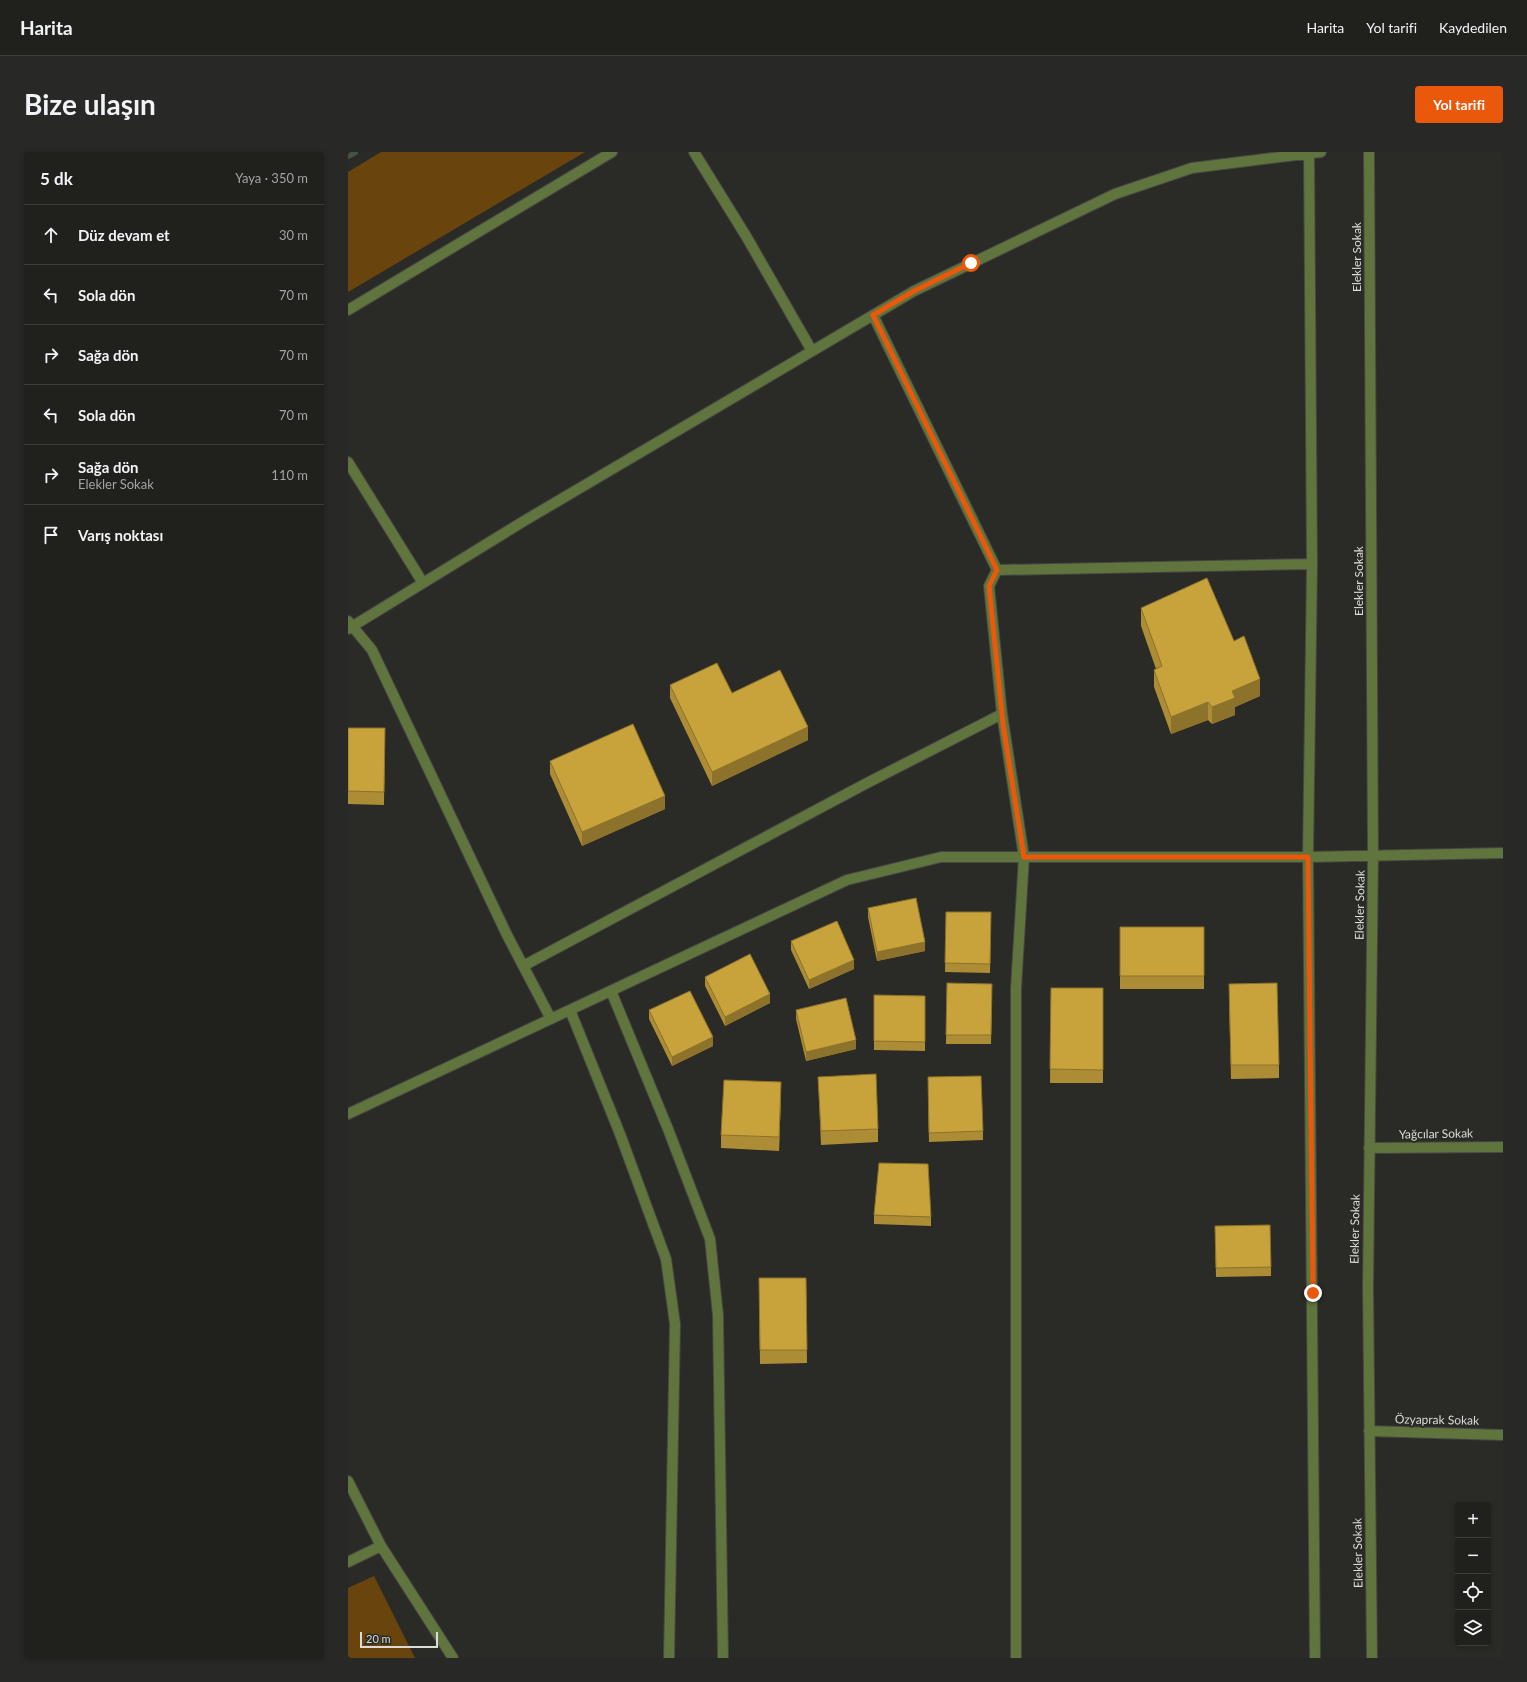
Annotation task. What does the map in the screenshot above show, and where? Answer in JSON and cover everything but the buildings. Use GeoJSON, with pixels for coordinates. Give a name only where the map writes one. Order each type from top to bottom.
{"type":"FeatureCollection","features":[{"type":"Feature","properties":{"kind":"street"},"geometry":{"type":"LineString","coordinates":[[348,310],[612,152]]}},
{"type":"Feature","properties":{"kind":"street"},"geometry":{"type":"LineString","coordinates":[[694,152],[746,236],[812,351]]}},
{"type":"Feature","properties":{"kind":"street"},"geometry":{"type":"LineString","coordinates":[[551,1019],[507,935],[372,650],[349,626],[914,291],[1115,194],[1192,168],[1321,152]]}},
{"type":"Feature","properties":{"kind":"street","name":"Elekler Sokak"},"geometry":{"type":"LineString","coordinates":[[1369,152],[1373,855],[1368,1287],[1372,1658]]}},
{"type":"Feature","properties":{"kind":"street"},"geometry":{"type":"LineString","coordinates":[[1309,153],[1312,564],[1308,857],[1315,1658]]}},
{"type":"Feature","properties":{"kind":"street"},"geometry":{"type":"LineString","coordinates":[[873,315],[997,570]]}},
{"type":"Feature","properties":{"kind":"street"},"geometry":{"type":"LineString","coordinates":[[348,462],[423,583]]}},
{"type":"Feature","properties":{"kind":"street"},"geometry":{"type":"LineString","coordinates":[[997,570],[1312,564]]}},
{"type":"Feature","properties":{"kind":"street"},"geometry":{"type":"LineString","coordinates":[[997,570],[989,586],[1002,714],[1024,857],[1016,988],[1016,1658]]}},
{"type":"Feature","properties":{"kind":"street"},"geometry":{"type":"LineString","coordinates":[[523,966],[860,786],[1002,714]]}},
{"type":"Feature","properties":{"kind":"street"},"geometry":{"type":"LineString","coordinates":[[348,1114],[847,880],[941,857],[1308,857],[1501,852]]}},
{"type":"Feature","properties":{"kind":"street"},"geometry":{"type":"LineString","coordinates":[[611,991],[668,1129],[710,1239],[718,1315],[723,1658]]}},
{"type":"Feature","properties":{"kind":"street"},"geometry":{"type":"LineString","coordinates":[[570,1010],[620,1134],[666,1259],[676,1324],[669,1658]]}},
{"type":"Feature","properties":{"kind":"street","name":"Yağcılar Sokak"},"geometry":{"type":"LineString","coordinates":[[1370,1148],[1503,1146]]}},
{"type":"Feature","properties":{"kind":"street","name":"Özyaprak Sokak"},"geometry":{"type":"LineString","coordinates":[[1370,1431],[1503,1435]]}},
{"type":"Feature","properties":{"kind":"street"},"geometry":{"type":"LineString","coordinates":[[348,1481],[381,1546],[453,1658]]}},
{"type":"Feature","properties":{"kind":"street"},"geometry":{"type":"LineString","coordinates":[[348,1562],[381,1546]]}},
{"type":"Feature","properties":{"kind":"shaded area"},"geometry":{"type":"Polygon","coordinates":[[[381,152],[585,152],[348,292],[348,172],[381,152]]]}},
{"type":"Feature","properties":{"kind":"shaded area"},"geometry":{"type":"Polygon","coordinates":[[[374,1576],[415,1658],[348,1658],[348,1588],[374,1576]]]}},
{"type":"Feature","properties":{"kind":"waterway"},"geometry":{"type":"LineString","coordinates":[[348,155],[354,152]]}},
{"type":"Feature","properties":{"kind":"route"},"geometry":{"type":"LineString","coordinates":[[971,263],[914,291],[873,315],[997,570],[989,586],[1003,724],[1024,857],[1308,857],[1313,1293]]}}]}
